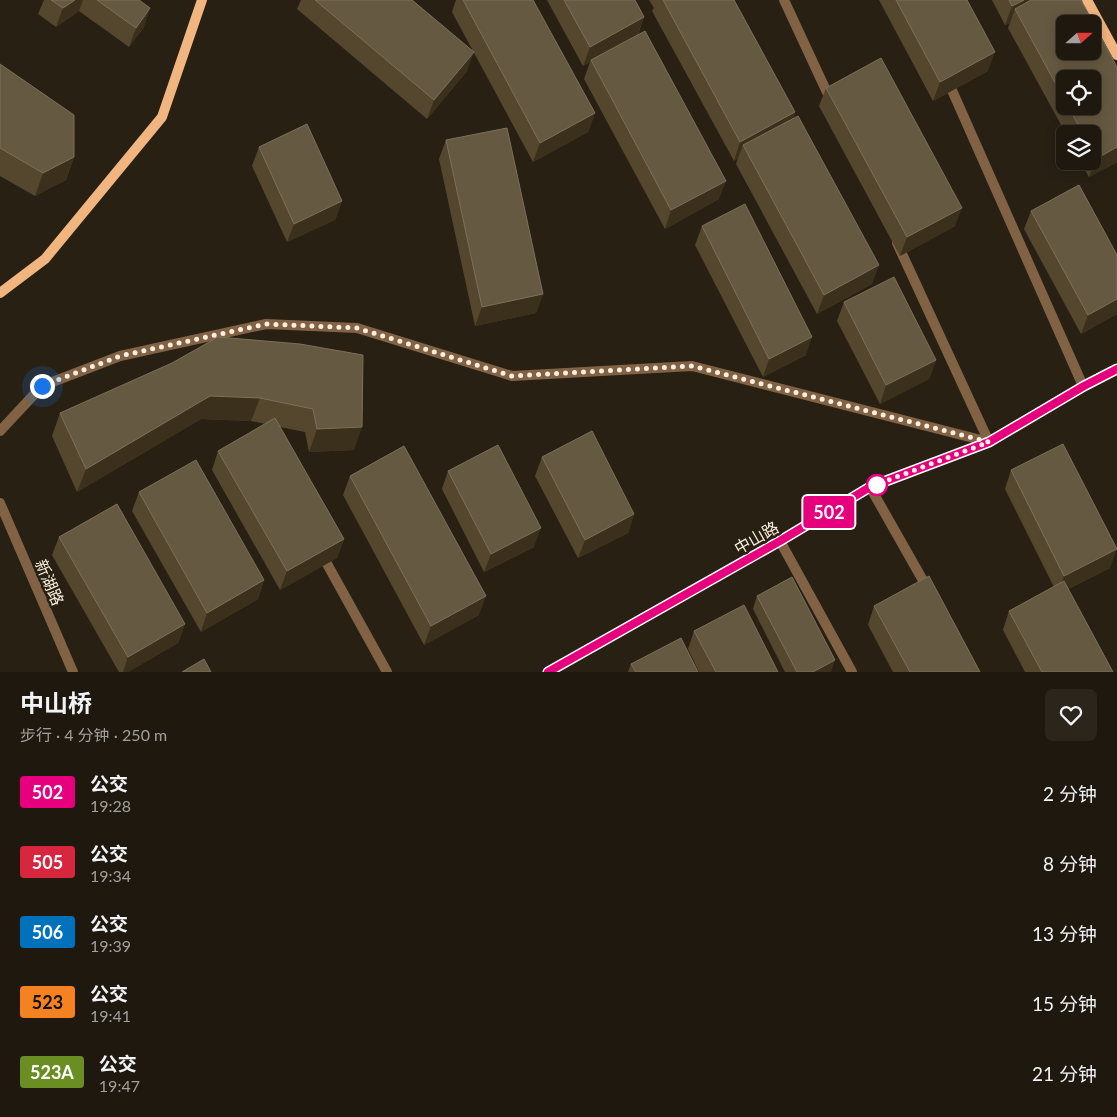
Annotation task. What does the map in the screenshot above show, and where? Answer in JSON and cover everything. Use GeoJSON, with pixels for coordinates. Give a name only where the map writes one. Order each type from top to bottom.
{"type":"FeatureCollection","features":[{"type":"Feature","properties":{"kind":"street"},"geometry":{"type":"LineString","coordinates":[[0,293],[45,259],[162,117],[202,0]]}},
{"type":"Feature","properties":{"kind":"street"},"geometry":{"type":"LineString","coordinates":[[784,0],[834,108]]}},
{"type":"Feature","properties":{"kind":"street"},"geometry":{"type":"LineString","coordinates":[[1087,0],[1117,55]]}},
{"type":"Feature","properties":{"kind":"street"},"geometry":{"type":"LineString","coordinates":[[944,72],[1084,386]]}},
{"type":"Feature","properties":{"kind":"street"},"geometry":{"type":"LineString","coordinates":[[893,234],[989,442]]}},
{"type":"Feature","properties":{"kind":"street"},"geometry":{"type":"LineString","coordinates":[[0,431],[42,386],[120,356],[266,324],[357,328],[512,376],[692,366],[989,442]]}},
{"type":"Feature","properties":{"kind":"street","name":"中山路"},"geometry":{"type":"LineString","coordinates":[[548,672],[780,541],[870,487],[989,442],[1084,386],[1117,369]]}},
{"type":"Feature","properties":{"kind":"street"},"geometry":{"type":"LineString","coordinates":[[870,487],[932,596]]}},
{"type":"Feature","properties":{"kind":"street","name":"新湖路"},"geometry":{"type":"LineString","coordinates":[[0,503],[73,672]]}},
{"type":"Feature","properties":{"kind":"street"},"geometry":{"type":"LineString","coordinates":[[780,541],[852,672]]}},
{"type":"Feature","properties":{"kind":"street"},"geometry":{"type":"LineString","coordinates":[[315,543],[387,672]]}},
{"type":"Feature","properties":{"kind":"building"},"geometry":{"type":"Polygon","coordinates":[[[51,0],[75,0],[63,8],[51,0]]]}},
{"type":"Feature","properties":{"kind":"building"},"geometry":{"type":"Polygon","coordinates":[[[97,0],[139,0],[150,8],[136,28],[97,0]]]}},
{"type":"Feature","properties":{"kind":"building"},"geometry":{"type":"Polygon","coordinates":[[[315,0],[412,0],[474,52],[434,100],[315,0]]]}},
{"type":"Feature","properties":{"kind":"building"},"geometry":{"type":"Polygon","coordinates":[[[463,0],[533,0],[595,113],[540,143],[463,0]]]}},
{"type":"Feature","properties":{"kind":"building"},"geometry":{"type":"Polygon","coordinates":[[[564,0],[635,0],[644,17],[590,47],[564,0]]]}},
{"type":"Feature","properties":{"kind":"building"},"geometry":{"type":"Polygon","coordinates":[[[663,0],[734,0],[795,112],[740,142],[663,0]]]}},
{"type":"Feature","properties":{"kind":"building"},"geometry":{"type":"Polygon","coordinates":[[[896,0],[967,0],[995,52],[940,82],[896,0]]]}},
{"type":"Feature","properties":{"kind":"building"},"geometry":{"type":"Polygon","coordinates":[[[1009,0],[1024,0],[1012,6],[1009,0]]]}},
{"type":"Feature","properties":{"kind":"building"},"geometry":{"type":"Polygon","coordinates":[[[1031,0],[1081,0],[1089,15],[1056,15],[1056,60],[1101,60],[1101,37],[1117,67],[1117,147],[1101,156],[1101,125],[1078,125],[1073,115],[1101,115],[1101,70],[1056,70],[1056,84],[1015,9],[1031,0]]]}},
{"type":"Feature","properties":{"kind":"building"},"geometry":{"type":"Polygon","coordinates":[[[645,31],[726,181],[671,210],[591,60],[645,31]]]}},
{"type":"Feature","properties":{"kind":"building"},"geometry":{"type":"Polygon","coordinates":[[[881,58],[962,208],[907,237],[826,88],[881,58]]]}},
{"type":"Feature","properties":{"kind":"building"},"geometry":{"type":"Polygon","coordinates":[[[0,64],[74,115],[74,157],[43,173],[0,148],[0,64]]]}},
{"type":"Feature","properties":{"kind":"building"},"geometry":{"type":"Polygon","coordinates":[[[798,116],[879,265],[824,295],[743,145],[798,116]]]}},
{"type":"Feature","properties":{"kind":"building"},"geometry":{"type":"Polygon","coordinates":[[[307,124],[342,201],[294,224],[259,147],[307,124]]]}},
{"type":"Feature","properties":{"kind":"building"},"geometry":{"type":"Polygon","coordinates":[[[507,128],[543,294],[482,307],[446,140],[507,128]]]}},
{"type":"Feature","properties":{"kind":"building"},"geometry":{"type":"Polygon","coordinates":[[[1079,185],[1117,255],[1117,299],[1088,315],[1031,211],[1079,185]]]}},
{"type":"Feature","properties":{"kind":"building"},"geometry":{"type":"Polygon","coordinates":[[[745,204],[812,337],[769,359],[702,226],[745,204]]]}},
{"type":"Feature","properties":{"kind":"building"},"geometry":{"type":"Polygon","coordinates":[[[894,277],[936,360],[886,385],[844,302],[894,277]]]}},
{"type":"Feature","properties":{"kind":"building"},"geometry":{"type":"Polygon","coordinates":[[[218,337],[300,344],[363,355],[362,427],[317,429],[313,409],[260,398],[210,396],[86,469],[60,413],[172,363],[218,337]]]}},
{"type":"Feature","properties":{"kind":"building"},"geometry":{"type":"Polygon","coordinates":[[[275,418],[344,539],[287,571],[218,451],[275,418]]]}},
{"type":"Feature","properties":{"kind":"building"},"geometry":{"type":"Polygon","coordinates":[[[592,431],[634,514],[585,540],[542,457],[592,431]]]}},
{"type":"Feature","properties":{"kind":"building"},"geometry":{"type":"Polygon","coordinates":[[[1063,444],[1117,549],[1064,576],[1011,470],[1063,444]]]}},
{"type":"Feature","properties":{"kind":"building"},"geometry":{"type":"Polygon","coordinates":[[[498,445],[541,528],[491,554],[448,471],[498,445]]]}},
{"type":"Feature","properties":{"kind":"building"},"geometry":{"type":"Polygon","coordinates":[[[404,446],[486,596],[431,626],[350,476],[404,446]]]}},
{"type":"Feature","properties":{"kind":"building"},"geometry":{"type":"Polygon","coordinates":[[[196,460],[264,580],[207,613],[139,492],[196,460]]]}},
{"type":"Feature","properties":{"kind":"building"},"geometry":{"type":"Polygon","coordinates":[[[117,504],[185,624],[128,657],[59,537],[117,504]]]}},
{"type":"Feature","properties":{"kind":"building"},"geometry":{"type":"Polygon","coordinates":[[[929,576],[980,672],[910,672],[874,606],[929,576]]]}},
{"type":"Feature","properties":{"kind":"building"},"geometry":{"type":"Polygon","coordinates":[[[792,577],[835,660],[813,672],[797,672],[757,596],[792,577]]]}},
{"type":"Feature","properties":{"kind":"building"},"geometry":{"type":"Polygon","coordinates":[[[1064,581],[1113,672],[1042,672],[1009,611],[1064,581]]]}},
{"type":"Feature","properties":{"kind":"building"},"geometry":{"type":"Polygon","coordinates":[[[744,605],[778,672],[716,672],[694,631],[744,605]]]}},
{"type":"Feature","properties":{"kind":"building"},"geometry":{"type":"Polygon","coordinates":[[[681,638],[698,672],[636,672],[631,664],[681,638]]]}},
{"type":"Feature","properties":{"kind":"building"},"geometry":{"type":"Polygon","coordinates":[[[204,659],[211,672],[182,672],[204,659]]]}},
{"type":"Feature","properties":{"kind":"bus line","name":"502"},"geometry":{"type":"LineString","coordinates":[[548,672],[780,541],[870,487],[989,442],[1084,386],[1117,369]]}},
{"type":"Feature","properties":{"kind":"route"},"geometry":{"type":"LineString","coordinates":[[42,386],[120,356],[266,324],[357,328],[512,376],[692,366],[989,442],[870,487],[877,485]]}}]}
